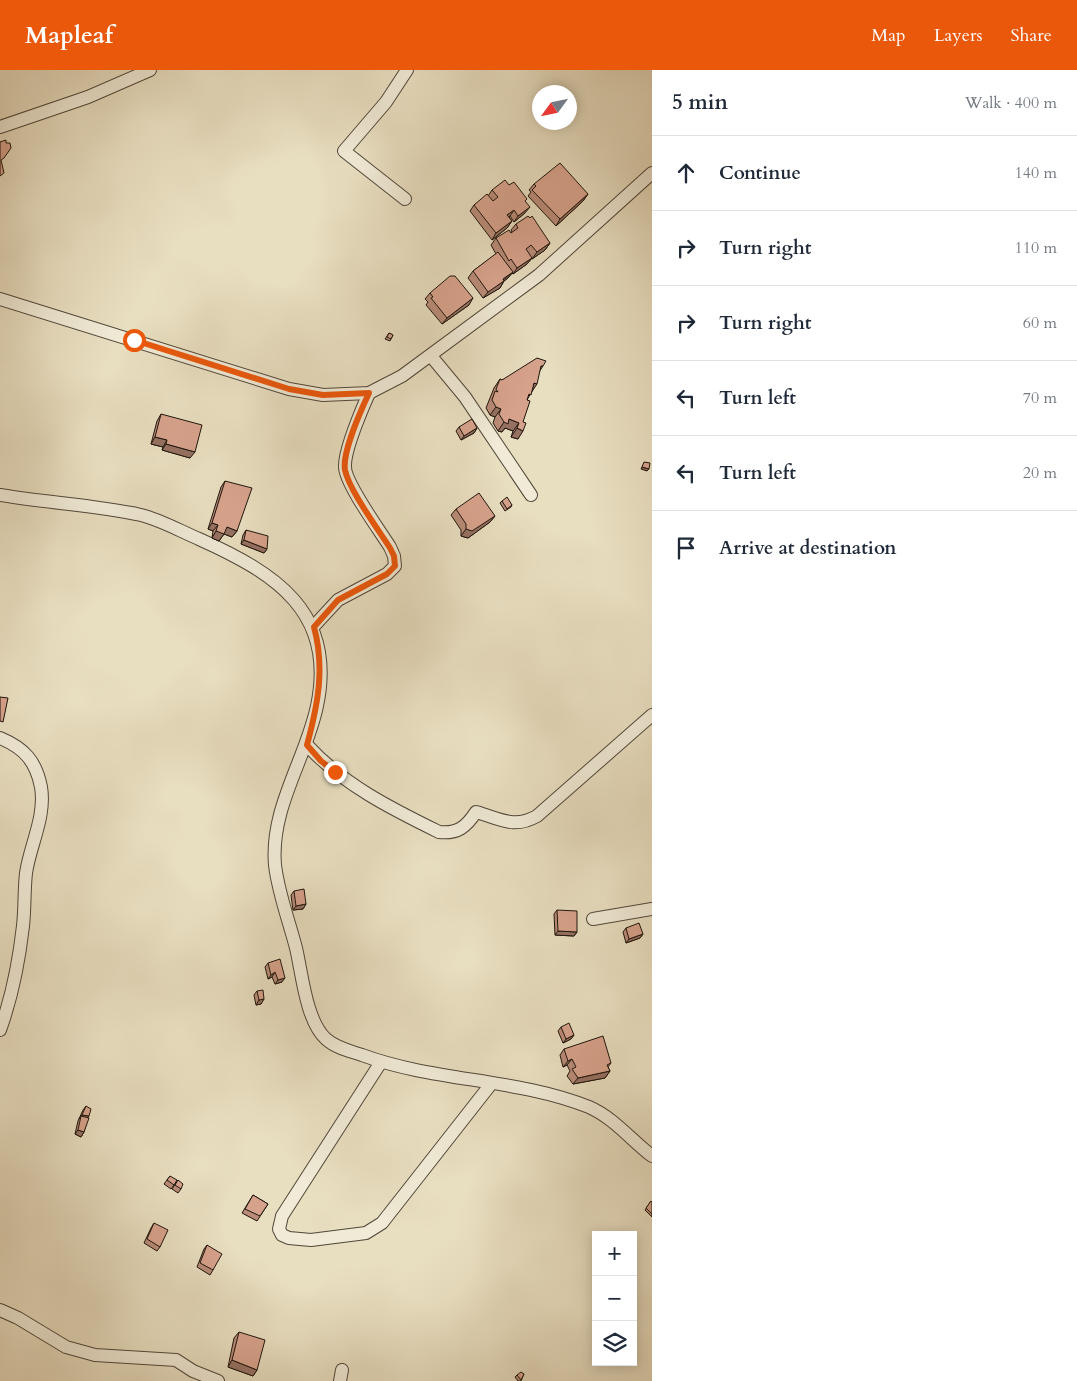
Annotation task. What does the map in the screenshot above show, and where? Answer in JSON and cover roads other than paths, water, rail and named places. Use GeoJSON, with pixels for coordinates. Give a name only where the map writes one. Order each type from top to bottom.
{"type":"FeatureCollection","features":[{"type":"Feature","properties":{"kind":"street"},"geometry":{"type":"LineString","coordinates":[[0,127],[88,97],[150,70]]}},
{"type":"Feature","properties":{"kind":"street"},"geometry":{"type":"LineString","coordinates":[[406,199],[344,151],[386,102],[407,70]]}},
{"type":"Feature","properties":{"kind":"street"},"geometry":{"type":"LineString","coordinates":[[0,299],[289,389],[323,395],[369,393],[402,376],[431,356],[539,275],[652,173]]}},
{"type":"Feature","properties":{"kind":"street"},"geometry":{"type":"LineString","coordinates":[[431,356],[465,397],[531,495]]}},
{"type":"Feature","properties":{"kind":"street"},"geometry":{"type":"LineString","coordinates":[[314,627],[338,600],[387,574],[395,566],[394,556],[390,548],[346,472],[346,457],[369,393]]}},
{"type":"Feature","properties":{"kind":"street"},"geometry":{"type":"LineString","coordinates":[[0,495],[101,508],[142,515],[163,522],[236,555],[258,568],[292,599],[314,627],[320,656],[321,677],[318,703],[307,745],[292,777],[281,814],[275,866],[308,1001],[317,1026],[325,1038],[340,1048],[381,1062],[556,1096],[590,1108],[607,1117],[652,1156]]}},
{"type":"Feature","properties":{"kind":"street"},"geometry":{"type":"LineString","coordinates":[[307,745],[321,761],[335,772],[385,804],[439,832],[448,833],[466,826],[476,812],[512,823],[524,823],[537,816],[652,715]]}},
{"type":"Feature","properties":{"kind":"street"},"geometry":{"type":"LineString","coordinates":[[0,738],[12,743],[31,757],[41,789],[38,830],[26,871],[23,926],[17,961],[0,1030]]}},
{"type":"Feature","properties":{"kind":"street"},"geometry":{"type":"LineString","coordinates":[[593,919],[652,909]]}},
{"type":"Feature","properties":{"kind":"street"},"geometry":{"type":"LineString","coordinates":[[381,1062],[282,1216],[279,1229],[282,1235],[288,1238],[320,1239],[366,1233],[382,1223],[491,1084]]}},
{"type":"Feature","properties":{"kind":"street"},"geometry":{"type":"LineString","coordinates":[[0,1310],[18,1318],[50,1339],[72,1350],[95,1355],[176,1360],[193,1371],[218,1381]]}}]}
